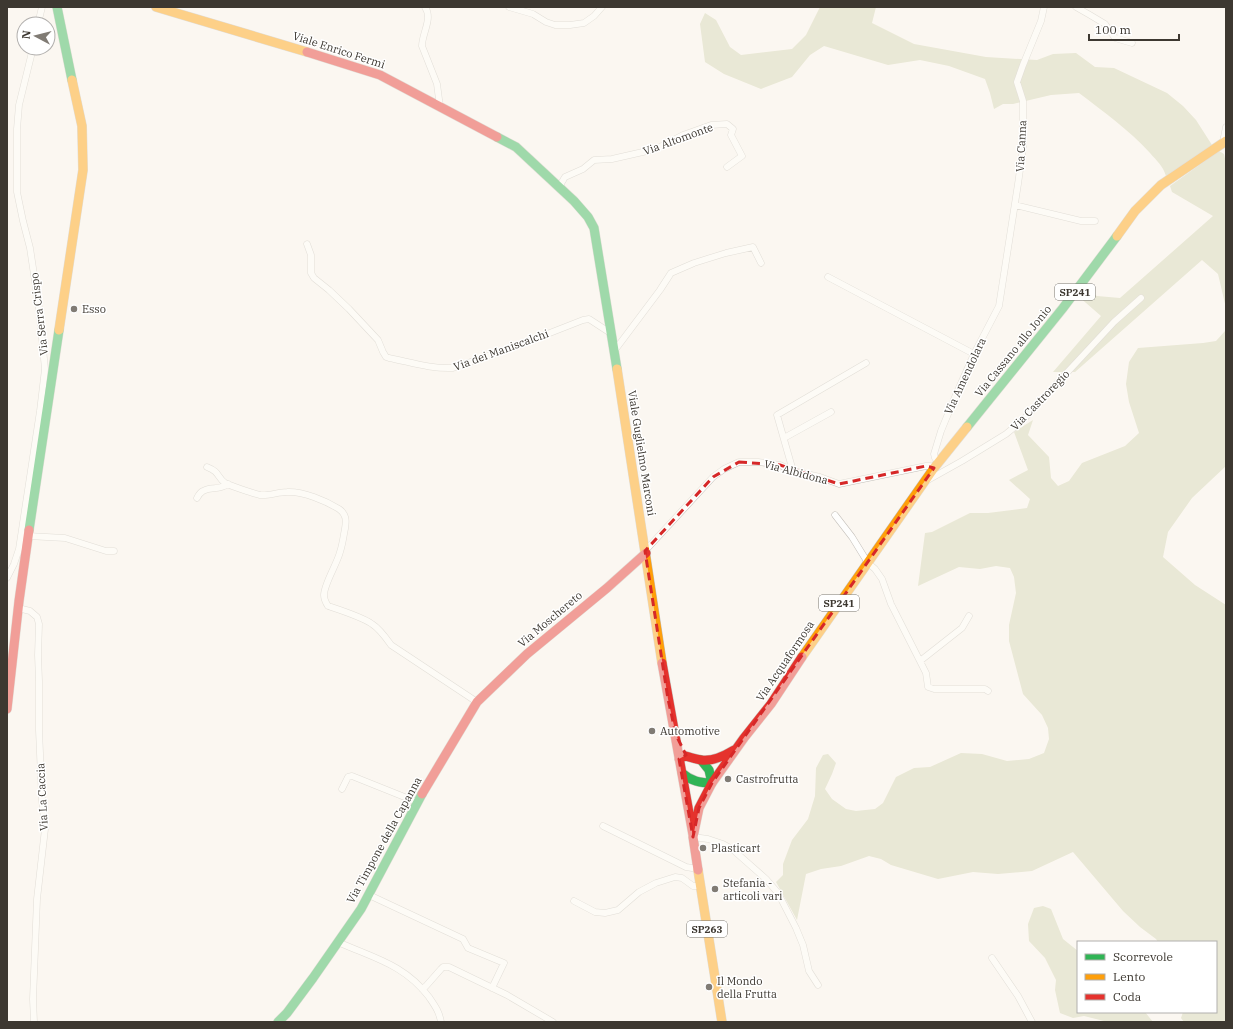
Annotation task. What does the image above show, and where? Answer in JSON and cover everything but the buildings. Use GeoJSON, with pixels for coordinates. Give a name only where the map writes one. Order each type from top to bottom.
{"type":"FeatureCollection","features":[{"type":"Feature","properties":{"kind":"main road"},"geometry":{"type":"LineString","coordinates":[[7,709],[18,608],[28,536],[83,170],[82,126],[57,7]]}},
{"type":"Feature","properties":{"kind":"main road","name":"Viale Enrico Fermi"},"geometry":{"type":"LineString","coordinates":[[156,7],[380,75],[516,147],[559,187]]}},
{"type":"Feature","properties":{"kind":"main road","name":"Via Cassano allo Jonio"},"geometry":{"type":"LineString","coordinates":[[937,465],[1063,308],[1135,211],[1161,185],[1224,142]]}},
{"type":"Feature","properties":{"kind":"main road","name":"Viale Guglielmo Marconi"},"geometry":{"type":"LineString","coordinates":[[559,187],[584,211],[594,228],[612,334],[668,699],[676,735],[683,757]]}},
{"type":"Feature","properties":{"kind":"main road","name":"Via Acquaformosa"},"geometry":{"type":"LineString","coordinates":[[736,749],[771,704],[924,481],[937,465]]}},
{"type":"Feature","properties":{"kind":"main road","name":"Via Moschereto"},"geometry":{"type":"LineString","coordinates":[[475,705],[527,654],[646,552]]}},
{"type":"Feature","properties":{"kind":"main road","name":"Via Timpone della Capanna"},"geometry":{"type":"LineString","coordinates":[[278,1022],[287,1013],[361,908],[417,802],[475,705]]}},
{"type":"Feature","properties":{"kind":"main road"},"geometry":{"type":"LineString","coordinates":[[683,757],[701,760],[723,757],[736,749]]}},
{"type":"Feature","properties":{"kind":"main road","name":"SP241"},"geometry":{"type":"LineString","coordinates":[[693,837],[699,808],[712,783],[736,749]]}},
{"type":"Feature","properties":{"kind":"main road","name":"SP263"},"geometry":{"type":"LineString","coordinates":[[683,757],[682,773],[722,1022]]}},
{"type":"Feature","properties":{"kind":"main road"},"geometry":{"type":"LineString","coordinates":[[682,773],[685,777],[696,782],[712,783],[711,774],[707,766],[701,760]]}},
{"type":"Feature","properties":{"kind":"street"},"geometry":{"type":"LineString","coordinates":[[425,7],[428,16],[422,46],[437,84],[440,107]]}},
{"type":"Feature","properties":{"kind":"street"},"geometry":{"type":"LineString","coordinates":[[509,7],[533,14],[546,22],[555,25],[570,26],[584,23],[594,16],[602,7]]}},
{"type":"Feature","properties":{"kind":"street","name":"Via Canna"},"geometry":{"type":"LineString","coordinates":[[1002,290],[1023,148],[1023,101],[1017,82],[1041,21],[1044,7]]}},
{"type":"Feature","properties":{"kind":"street"},"geometry":{"type":"LineString","coordinates":[[1076,7],[1105,24],[1115,38],[1132,43]]}},
{"type":"Feature","properties":{"kind":"street","name":"Via Serra Crispo"},"geometry":{"type":"LineString","coordinates":[[7,578],[19,549],[45,369],[40,308],[32,255],[17,192],[16,129],[19,105],[31,56]]}},
{"type":"Feature","properties":{"kind":"street","name":"Via Altomonte"},"geometry":{"type":"LineString","coordinates":[[559,187],[564,177],[583,169],[594,160],[612,159],[656,149],[683,135],[711,125],[727,124],[732,130],[731,135],[742,156],[727,167]]}},
{"type":"Feature","properties":{"kind":"street"},"geometry":{"type":"LineString","coordinates":[[1224,142],[1226,128]]}},
{"type":"Feature","properties":{"kind":"street"},"geometry":{"type":"LineString","coordinates":[[1015,205],[1080,221],[1095,221]]}},
{"type":"Feature","properties":{"kind":"street","name":"Via dei Maniscalchi"},"geometry":{"type":"LineString","coordinates":[[307,244],[311,255],[311,273],[314,278],[349,309],[378,340],[388,358],[429,366],[453,368],[589,319],[612,334]]}},
{"type":"Feature","properties":{"kind":"street"},"geometry":{"type":"LineString","coordinates":[[614,350],[652,302],[671,273],[700,261],[753,247],[761,263]]}},
{"type":"Feature","properties":{"kind":"street"},"geometry":{"type":"LineString","coordinates":[[828,277],[974,354]]}},
{"type":"Feature","properties":{"kind":"street","name":"Via Amendolara"},"geometry":{"type":"LineString","coordinates":[[937,465],[934,454],[941,431],[974,354],[999,306],[1002,290]]}},
{"type":"Feature","properties":{"kind":"street","name":"Via Castroregio"},"geometry":{"type":"LineString","coordinates":[[924,481],[950,468],[1006,434],[1023,420],[1114,322],[1141,298]]}},
{"type":"Feature","properties":{"kind":"street"},"geometry":{"type":"LineString","coordinates":[[793,471],[778,415],[866,363]]}},
{"type":"Feature","properties":{"kind":"street"},"geometry":{"type":"LineString","coordinates":[[784,438],[831,412]]}},
{"type":"Feature","properties":{"kind":"street","name":"Via Albidona"},"geometry":{"type":"LineString","coordinates":[[646,552],[713,478],[728,466],[739,462],[758,462],[780,466],[839,484],[937,465]]}},
{"type":"Feature","properties":{"kind":"street"},"geometry":{"type":"LineString","coordinates":[[207,467],[214,470],[224,482],[228,484],[267,495],[279,492],[294,492],[321,500],[345,514],[345,529],[340,552],[324,594],[328,606],[372,624],[381,632],[391,645],[475,705]]}},
{"type":"Feature","properties":{"kind":"street"},"geometry":{"type":"LineString","coordinates":[[197,498],[202,491],[222,488],[228,484]]}},
{"type":"Feature","properties":{"kind":"street"},"geometry":{"type":"LineString","coordinates":[[835,516],[882,579],[891,604],[926,673],[928,687],[934,689],[985,689],[988,691]]}},
{"type":"Feature","properties":{"kind":"street"},"geometry":{"type":"LineString","coordinates":[[28,536],[65,538],[106,551],[114,551]]}},
{"type":"Feature","properties":{"kind":"street","name":"Via La Caccia"},"geometry":{"type":"LineString","coordinates":[[18,608],[30,611],[37,617],[39,624],[39,730],[42,800],[45,829],[36,918],[33,999],[34,1022]]}},
{"type":"Feature","properties":{"kind":"street"},"geometry":{"type":"LineString","coordinates":[[920,661],[962,628],[969,616]]}},
{"type":"Feature","properties":{"kind":"street"},"geometry":{"type":"LineString","coordinates":[[342,789],[348,777],[352,776],[417,802]]}},
{"type":"Feature","properties":{"kind":"street"},"geometry":{"type":"LineString","coordinates":[[604,826],[686,867],[698,869]]}},
{"type":"Feature","properties":{"kind":"street"},"geometry":{"type":"LineString","coordinates":[[693,837],[708,839],[732,849],[766,879],[778,893],[803,945],[808,971],[818,985]]}},
{"type":"Feature","properties":{"kind":"street"},"geometry":{"type":"LineString","coordinates":[[574,901],[595,912],[605,913],[618,910],[640,892],[675,877],[682,878],[693,886],[701,886]]}},
{"type":"Feature","properties":{"kind":"street"},"geometry":{"type":"LineString","coordinates":[[369,895],[463,939],[468,948],[504,963],[492,988]]}},
{"type":"Feature","properties":{"kind":"street"},"geometry":{"type":"LineString","coordinates":[[338,942],[377,958],[402,971],[422,989],[438,1010],[441,1022]]}},
{"type":"Feature","properties":{"kind":"street"},"geometry":{"type":"LineString","coordinates":[[992,958],[1018,996],[1032,1022]]}},
{"type":"Feature","properties":{"kind":"street"},"geometry":{"type":"LineString","coordinates":[[422,989],[443,967],[448,967],[507,995],[553,1022]]}},
{"type":"Feature","properties":{"kind":"highlighted area"},"geometry":{"type":"Polygon","coordinates":[[[739,462],[780,465],[839,484],[926,466],[934,468],[712,783],[699,808],[693,837],[679,759],[686,755],[676,735],[668,699],[645,551],[713,477],[739,462]]]}},
{"type":"Feature","properties":{"kind":"green space"},"geometry":{"type":"Polygon","coordinates":[[[820,7],[876,7],[872,23],[914,44],[986,57],[1037,60],[1053,54],[1076,53],[1095,67],[1114,68],[1167,93],[1183,106],[1196,120],[1212,145],[1166,176],[1160,164],[1134,137],[1079,93],[1051,95],[1013,104],[1003,104],[994,109],[985,79],[949,66],[920,60],[888,65],[824,46],[810,55],[792,77],[761,89],[724,74],[705,62],[700,24],[705,13],[716,20],[730,47],[741,55],[792,49],[806,35],[820,7]]]}},
{"type":"Feature","properties":{"kind":"green space"},"geometry":{"type":"Polygon","coordinates":[[[1219,151],[1224,154],[1226,163],[1226,308],[1218,274],[1202,260],[1075,372],[1053,372],[1101,316],[1078,296],[1081,289],[1097,296],[1120,298],[1213,216],[1172,192],[1170,186],[1219,151]]]}},
{"type":"Feature","properties":{"kind":"green space"},"geometry":{"type":"Polygon","coordinates":[[[1226,326],[1226,466],[1192,498],[1168,532],[1163,557],[1195,585],[1226,605],[1226,1022],[1184,1022],[1181,1018],[1183,1013],[1217,1013],[1217,941],[1157,941],[1123,911],[1073,852],[1032,871],[998,874],[973,872],[938,879],[891,865],[881,859],[869,856],[841,866],[821,869],[806,874],[797,920],[776,882],[783,875],[783,864],[792,840],[808,819],[815,796],[816,768],[823,755],[828,754],[836,763],[825,789],[832,799],[846,809],[856,811],[875,809],[883,803],[896,777],[914,768],[930,767],[961,753],[982,754],[1007,761],[1029,759],[1044,753],[1049,739],[1048,728],[1042,715],[1023,694],[1009,641],[1009,625],[1016,593],[1014,577],[1010,568],[996,566],[980,569],[959,567],[918,586],[925,533],[932,532],[970,513],[988,513],[1027,508],[1030,499],[1009,480],[1028,470],[1014,432],[1033,420],[1028,435],[1049,457],[1051,478],[1058,486],[1069,481],[1082,463],[1125,446],[1139,433],[1129,402],[1126,384],[1129,362],[1138,348],[1216,341],[1225,331],[1226,326]]]}},
{"type":"Feature","properties":{"kind":"green space"},"geometry":{"type":"Polygon","coordinates":[[[1043,906],[1051,909],[1063,939],[1077,950],[1077,1013],[1146,1013],[1153,1022],[1108,1022],[1084,1016],[1073,1018],[1060,1013],[1055,990],[1056,980],[1045,958],[1029,941],[1028,924],[1034,908],[1043,906]]]}},
{"type":"Feature","properties":{"kind":"traffic: fast"},"geometry":{"type":"LineString","coordinates":[[57,7],[72,80]]}},
{"type":"Feature","properties":{"kind":"traffic: fast"},"geometry":{"type":"LineString","coordinates":[[497,137],[516,147],[574,201],[588,217],[594,228],[617,369]]}},
{"type":"Feature","properties":{"kind":"traffic: fast"},"geometry":{"type":"LineString","coordinates":[[967,427],[1063,308],[1117,236]]}},
{"type":"Feature","properties":{"kind":"traffic: fast"},"geometry":{"type":"LineString","coordinates":[[29,530],[59,330]]}},
{"type":"Feature","properties":{"kind":"traffic: fast"},"geometry":{"type":"LineString","coordinates":[[682,773],[696,781],[712,783],[709,770],[701,760]]}},
{"type":"Feature","properties":{"kind":"traffic: fast"},"geometry":{"type":"LineString","coordinates":[[278,1022],[287,1013],[313,978],[361,909],[422,794]]}},
{"type":"Feature","properties":{"kind":"traffic: slow"},"geometry":{"type":"LineString","coordinates":[[156,7],[307,52]]}},
{"type":"Feature","properties":{"kind":"traffic: slow"},"geometry":{"type":"LineString","coordinates":[[59,330],[83,170],[82,126],[72,80]]}},
{"type":"Feature","properties":{"kind":"traffic: slow"},"geometry":{"type":"LineString","coordinates":[[1117,236],[1135,211],[1161,185],[1226,141]]}},
{"type":"Feature","properties":{"kind":"traffic: slow"},"geometry":{"type":"LineString","coordinates":[[617,369],[662,663]]}},
{"type":"Feature","properties":{"kind":"traffic: slow"},"geometry":{"type":"LineString","coordinates":[[802,657],[934,468],[967,427]]}},
{"type":"Feature","properties":{"kind":"traffic: slow"},"geometry":{"type":"LineString","coordinates":[[698,870],[722,1022]]}},
{"type":"Feature","properties":{"kind":"traffic: jam"},"geometry":{"type":"LineString","coordinates":[[307,52],[380,75],[497,137]]}},
{"type":"Feature","properties":{"kind":"traffic: jam"},"geometry":{"type":"LineString","coordinates":[[7,709],[19,601],[29,530]]}},
{"type":"Feature","properties":{"kind":"traffic: jam"},"geometry":{"type":"LineString","coordinates":[[422,794],[477,702],[527,654],[607,588],[646,553]]}},
{"type":"Feature","properties":{"kind":"traffic: jam"},"geometry":{"type":"LineString","coordinates":[[698,870],[693,837],[699,808],[712,783],[744,738],[771,704],[802,657]]}},
{"type":"Feature","properties":{"kind":"traffic: jam"},"geometry":{"type":"LineString","coordinates":[[662,663],[693,835]]}},
{"type":"Feature","properties":{"kind":"traffic: jam"},"geometry":{"type":"LineString","coordinates":[[679,759],[685,756],[701,760],[709,760],[734,750]]}},
{"type":"Feature","properties":{"kind":"place","name":"Esso"},"geometry":{"type":"Point","coordinates":[74,309]}},
{"type":"Feature","properties":{"kind":"place","name":"Automotive"},"geometry":{"type":"Point","coordinates":[652,731]}},
{"type":"Feature","properties":{"kind":"place","name":"Castrofrutta"},"geometry":{"type":"Point","coordinates":[728,779]}},
{"type":"Feature","properties":{"kind":"place","name":"Plasticart"},"geometry":{"type":"Point","coordinates":[703,848]}},
{"type":"Feature","properties":{"kind":"place","name":"Stefania - articoli vari"},"geometry":{"type":"Point","coordinates":[715,889]}},
{"type":"Feature","properties":{"kind":"place","name":"Il Mondo della Frutta"},"geometry":{"type":"Point","coordinates":[709,987]}}]}
